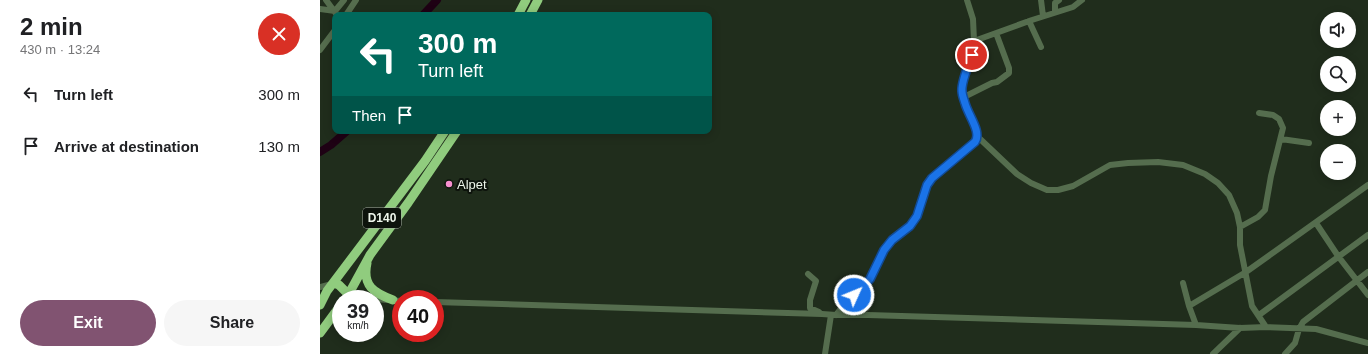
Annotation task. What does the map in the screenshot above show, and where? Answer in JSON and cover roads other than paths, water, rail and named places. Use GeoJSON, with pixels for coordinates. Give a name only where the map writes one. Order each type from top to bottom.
{"type":"FeatureCollection","features":[{"type":"Feature","properties":{"kind":"highway"},"geometry":{"type":"LineString","coordinates":[[520,12],[526,0]]}},
{"type":"Feature","properties":{"kind":"highway"},"geometry":{"type":"LineString","coordinates":[[532,12],[538,0]]}},
{"type":"Feature","properties":{"kind":"highway","name":"D140"},"geometry":{"type":"LineString","coordinates":[[321,302],[327,291],[425,161],[443,134]]}},
{"type":"Feature","properties":{"kind":"highway","name":"D140"},"geometry":{"type":"LineString","coordinates":[[350,290],[370,255],[408,203],[455,134]]}},
{"type":"Feature","properties":{"kind":"highway"},"geometry":{"type":"LineString","coordinates":[[370,255],[366,274],[368,283],[378,294],[392,299]]}},
{"type":"Feature","properties":{"kind":"highway"},"geometry":{"type":"LineString","coordinates":[[334,283],[339,285],[343,290]]}},
{"type":"Feature","properties":{"kind":"highway"},"geometry":{"type":"LineString","coordinates":[[321,302],[326,306],[332,307]]}},
{"type":"Feature","properties":{"kind":"highway"},"geometry":{"type":"LineString","coordinates":[[320,333],[332,318]]}},
{"type":"Feature","properties":{"kind":"street"},"geometry":{"type":"LineString","coordinates":[[326,0],[335,12]]}},
{"type":"Feature","properties":{"kind":"street"},"geometry":{"type":"LineString","coordinates":[[337,12],[344,0]]}},
{"type":"Feature","properties":{"kind":"street"},"geometry":{"type":"LineString","coordinates":[[348,12],[356,0]]}},
{"type":"Feature","properties":{"kind":"street"},"geometry":{"type":"LineString","coordinates":[[967,0],[973,19],[974,41],[972,55],[962,84],[962,92],[978,133],[978,137],[1017,174],[1031,183],[1047,190],[1058,190],[1073,186],[1110,166],[1128,163],[1158,162],[1183,165],[1205,174],[1218,183],[1229,195],[1237,213],[1240,227],[1240,245],[1252,306],[1266,327]]}},
{"type":"Feature","properties":{"kind":"street"},"geometry":{"type":"LineString","coordinates":[[1041,0],[1043,16]]}},
{"type":"Feature","properties":{"kind":"street"},"geometry":{"type":"LineString","coordinates":[[1055,12],[1055,3],[1059,0]]}},
{"type":"Feature","properties":{"kind":"street"},"geometry":{"type":"LineString","coordinates":[[974,41],[1043,16],[1073,7],[1082,0]]}},
{"type":"Feature","properties":{"kind":"street"},"geometry":{"type":"LineString","coordinates":[[320,9],[332,12]]}},
{"type":"Feature","properties":{"kind":"street"},"geometry":{"type":"LineString","coordinates":[[1029,21],[1041,46]]}},
{"type":"Feature","properties":{"kind":"street"},"geometry":{"type":"LineString","coordinates":[[964,97],[997,82],[1009,73],[1009,68],[996,33]]}},
{"type":"Feature","properties":{"kind":"street"},"geometry":{"type":"LineString","coordinates":[[320,50],[332,34]]}},
{"type":"Feature","properties":{"kind":"street"},"geometry":{"type":"LineString","coordinates":[[1240,227],[1258,217],[1265,210],[1271,176],[1283,128],[1279,119],[1274,115],[1259,113]]}},
{"type":"Feature","properties":{"kind":"street"},"geometry":{"type":"LineString","coordinates":[[825,354],[833,315],[870,279],[884,250],[892,240],[910,226],[917,216],[927,185],[932,178],[975,142],[978,137]]}},
{"type":"Feature","properties":{"kind":"street"},"geometry":{"type":"LineString","coordinates":[[1281,138],[1309,143]]}},
{"type":"Feature","properties":{"kind":"street"},"geometry":{"type":"LineString","coordinates":[[1189,306],[1246,272],[1368,185]]}},
{"type":"Feature","properties":{"kind":"street"},"geometry":{"type":"LineString","coordinates":[[1316,222],[1338,256],[1368,295]]}},
{"type":"Feature","properties":{"kind":"street"},"geometry":{"type":"LineString","coordinates":[[1259,315],[1368,235]]}},
{"type":"Feature","properties":{"kind":"street"},"geometry":{"type":"LineString","coordinates":[[1285,354],[1295,343],[1299,329],[1303,322],[1368,272]]}},
{"type":"Feature","properties":{"kind":"street"},"geometry":{"type":"LineString","coordinates":[[808,274],[816,280],[810,300],[810,308],[822,314]]}},
{"type":"Feature","properties":{"kind":"street"},"geometry":{"type":"LineString","coordinates":[[320,287],[334,283]]}},
{"type":"Feature","properties":{"kind":"street"},"geometry":{"type":"LineString","coordinates":[[1183,283],[1196,325]]}},
{"type":"Feature","properties":{"kind":"street"},"geometry":{"type":"LineString","coordinates":[[444,302],[1196,325],[1240,328],[1266,327],[1316,329],[1368,343]]}},
{"type":"Feature","properties":{"kind":"street"},"geometry":{"type":"LineString","coordinates":[[1213,354],[1240,328]]}},
{"type":"Feature","properties":{"kind":"waterway"},"geometry":{"type":"LineString","coordinates":[[426,12],[437,0]]}},
{"type":"Feature","properties":{"kind":"waterway"},"geometry":{"type":"LineString","coordinates":[[320,152],[344,134]]}},
{"type":"Feature","properties":{"kind":"place","name":"Alpet"},"geometry":{"type":"Point","coordinates":[449,184]}}]}
